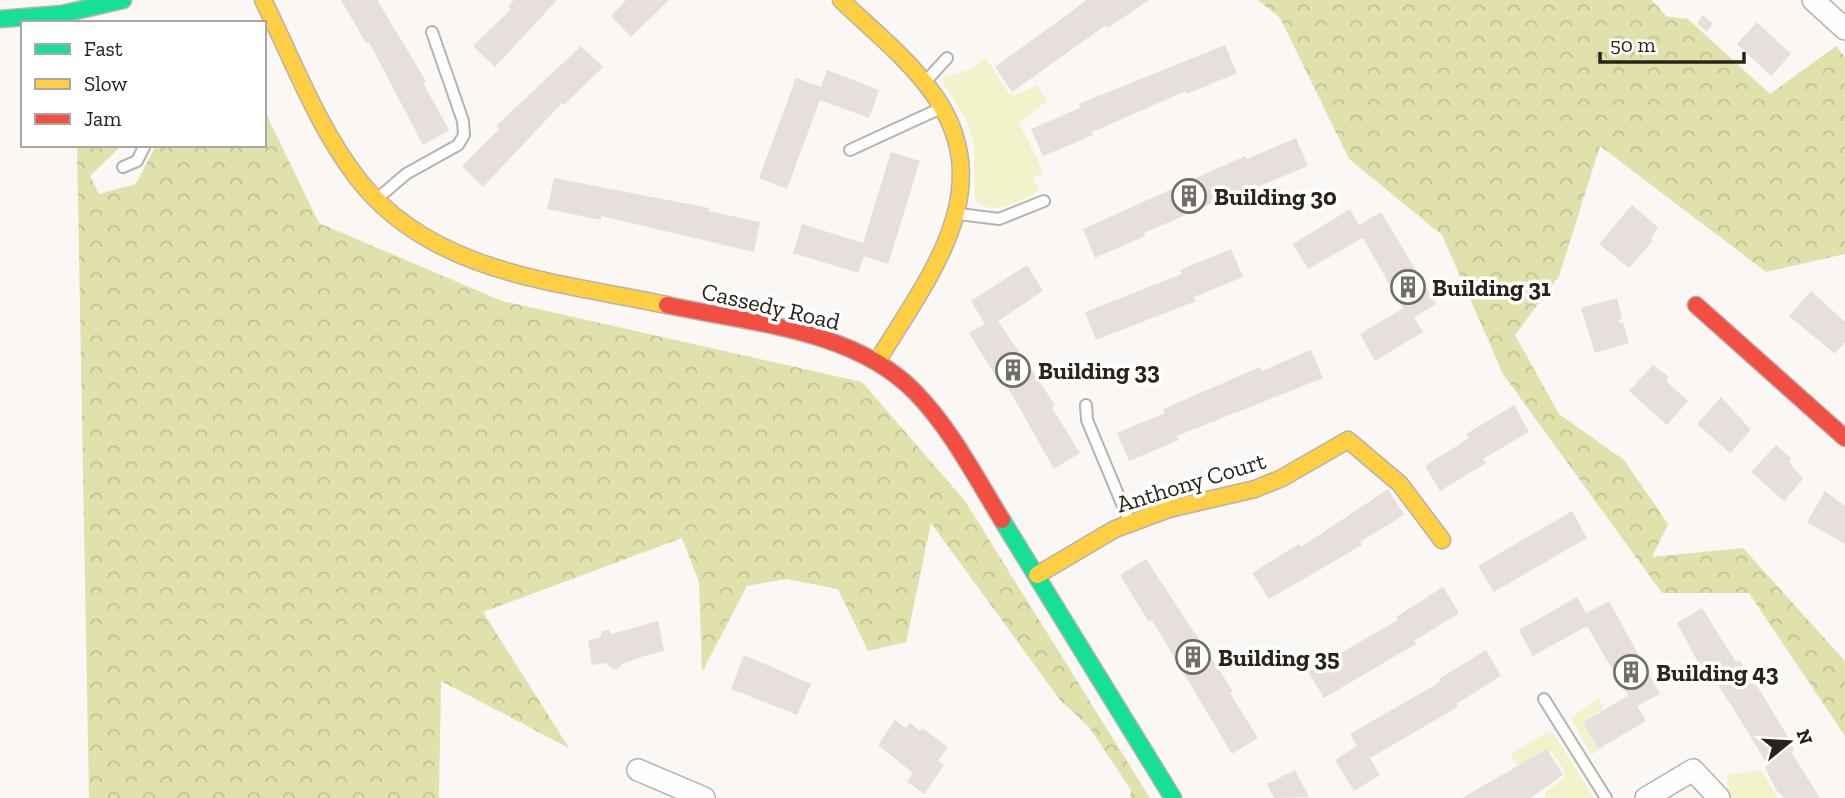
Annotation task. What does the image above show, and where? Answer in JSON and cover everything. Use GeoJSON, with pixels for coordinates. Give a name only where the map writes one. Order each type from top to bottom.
{"type":"FeatureCollection","features":[{"type":"Feature","properties":{"kind":"street"},"geometry":{"type":"LineString","coordinates":[[0,19],[94,16],[123,0]]}},
{"type":"Feature","properties":{"kind":"street","name":"Cassedy Road"},"geometry":{"type":"LineString","coordinates":[[263,0],[342,154],[376,200],[425,239],[478,264],[822,338],[877,360],[901,378],[933,412],[1037,575],[1173,798]]}},
{"type":"Feature","properties":{"kind":"street"},"geometry":{"type":"LineString","coordinates":[[841,0],[943,107],[956,133],[963,163],[959,214],[941,254],[877,360]]}},
{"type":"Feature","properties":{"kind":"street"},"geometry":{"type":"LineString","coordinates":[[1813,0],[1845,29]]}},
{"type":"Feature","properties":{"kind":"street"},"geometry":{"type":"LineString","coordinates":[[1696,305],[1845,438]]}},
{"type":"Feature","properties":{"kind":"street","name":"Anthony Court"},"geometry":{"type":"LineString","coordinates":[[1037,575],[1103,534],[1169,509],[1255,489],[1282,478],[1348,440],[1376,458],[1426,514],[1442,540]]}},
{"type":"Feature","properties":{"kind":"street"},"geometry":{"type":"LineString","coordinates":[[638,770],[704,798]]}},
{"type":"Feature","properties":{"kind":"street"},"geometry":{"type":"LineString","coordinates":[[1646,798],[1693,770],[1719,798]]}},
{"type":"Feature","properties":{"kind":"lane"},"geometry":{"type":"LineString","coordinates":[[28,18],[29,0]]}},
{"type":"Feature","properties":{"kind":"lane"},"geometry":{"type":"LineString","coordinates":[[376,200],[406,174],[458,145],[464,135],[463,121],[432,32]]}},
{"type":"Feature","properties":{"kind":"lane"},"geometry":{"type":"LineString","coordinates":[[923,83],[947,58]]}},
{"type":"Feature","properties":{"kind":"lane"},"geometry":{"type":"LineString","coordinates":[[850,150],[943,107]]}},
{"type":"Feature","properties":{"kind":"lane"},"geometry":{"type":"LineString","coordinates":[[123,167],[137,160],[144,147]]}},
{"type":"Feature","properties":{"kind":"lane"},"geometry":{"type":"LineString","coordinates":[[959,214],[999,219],[1044,201]]}},
{"type":"Feature","properties":{"kind":"lane"},"geometry":{"type":"LineString","coordinates":[[1086,405],[1087,420],[1130,523]]}},
{"type":"Feature","properties":{"kind":"lane"},"geometry":{"type":"LineString","coordinates":[[1544,699],[1606,798]]}},
{"type":"Feature","properties":{"kind":"green space"},"geometry":{"type":"Polygon","coordinates":[[[1258,0],[1652,0],[1666,16],[1688,19],[1770,94],[1836,46],[1845,57],[1845,254],[1766,272],[1600,146],[1559,276],[1515,335],[1559,414],[1624,460],[1668,524],[1652,557],[1743,548],[1845,661],[1845,736],[1749,593],[1662,593],[1503,374],[1442,235],[1349,159],[1280,18],[1258,0]]]}},
{"type":"Feature","properties":{"kind":"green space"},"geometry":{"type":"Polygon","coordinates":[[[986,58],[1009,94],[1017,95],[1037,85],[1047,101],[1019,123],[1044,173],[1033,178],[1039,191],[1015,203],[997,208],[981,205],[975,199],[974,143],[965,117],[943,83],[943,77],[971,69],[986,58]]]}},
{"type":"Feature","properties":{"kind":"green space"},"geometry":{"type":"Polygon","coordinates":[[[266,114],[319,223],[502,301],[862,382],[965,501],[1150,798],[1130,798],[1131,790],[1089,727],[1060,700],[931,523],[906,642],[868,651],[838,589],[786,579],[747,586],[702,672],[699,582],[682,538],[483,612],[569,748],[441,681],[439,798],[89,798],[77,147],[120,147],[90,176],[99,194],[136,184],[155,147],[266,147],[266,114]]]}},
{"type":"Feature","properties":{"kind":"green space"},"geometry":{"type":"Polygon","coordinates":[[[1599,698],[1604,708],[1583,722],[1597,748],[1607,746],[1591,755],[1571,718],[1599,698]]]}},
{"type":"Feature","properties":{"kind":"green space"},"geometry":{"type":"Polygon","coordinates":[[[1548,732],[1554,734],[1594,798],[1546,798],[1545,793],[1564,778],[1564,770],[1551,751],[1517,765],[1510,754],[1548,732]]]}},
{"type":"Feature","properties":{"kind":"green space"},"geometry":{"type":"Polygon","coordinates":[[[1761,770],[1778,798],[1733,798],[1727,792],[1727,775],[1761,770]]]}},
{"type":"Feature","properties":{"kind":"building"},"geometry":{"type":"Polygon","coordinates":[[[341,0],[377,0],[426,81],[423,83],[449,130],[423,145],[369,42],[366,43],[341,0]]]}},
{"type":"Feature","properties":{"kind":"building"},"geometry":{"type":"Polygon","coordinates":[[[514,0],[557,0],[495,67],[473,46],[511,9],[508,6],[514,0]]]}},
{"type":"Feature","properties":{"kind":"building"},"geometry":{"type":"Polygon","coordinates":[[[626,0],[669,0],[631,37],[611,16],[626,0]]]}},
{"type":"Feature","properties":{"kind":"building"},"geometry":{"type":"Polygon","coordinates":[[[1087,0],[1149,0],[1108,28],[1106,25],[1012,92],[995,67],[1087,0]]]}},
{"type":"Feature","properties":{"kind":"building"},"geometry":{"type":"Polygon","coordinates":[[[1703,15],[1713,24],[1707,32],[1697,23],[1703,15]]]}},
{"type":"Feature","properties":{"kind":"building"},"geometry":{"type":"Polygon","coordinates":[[[1757,22],[1791,54],[1771,76],[1737,44],[1757,22]]]}},
{"type":"Feature","properties":{"kind":"building"},"geometry":{"type":"Polygon","coordinates":[[[1225,45],[1237,73],[1187,94],[1186,91],[1043,156],[1031,129],[1080,108],[1079,104],[1225,45]]]}},
{"type":"Feature","properties":{"kind":"building"},"geometry":{"type":"Polygon","coordinates":[[[581,46],[603,67],[564,105],[562,103],[483,187],[462,166],[499,129],[496,126],[581,46]]]}},
{"type":"Feature","properties":{"kind":"building"},"geometry":{"type":"Polygon","coordinates":[[[827,70],[879,90],[869,118],[820,100],[787,189],[759,178],[796,78],[821,87],[827,70]]]}},
{"type":"Feature","properties":{"kind":"building","name":"Building 30"},"geometry":{"type":"Polygon","coordinates":[[[1296,138],[1308,166],[1257,187],[1256,184],[1144,233],[1145,236],[1095,258],[1083,229],[1245,156],[1247,159],[1296,138]]]}},
{"type":"Feature","properties":{"kind":"building"},"geometry":{"type":"Polygon","coordinates":[[[891,152],[920,161],[888,264],[864,256],[858,273],[793,253],[802,224],[863,243],[891,152]]]}},
{"type":"Feature","properties":{"kind":"building"},"geometry":{"type":"Polygon","coordinates":[[[554,178],[709,208],[708,211],[760,222],[754,252],[601,216],[601,220],[547,209],[554,178]]]}},
{"type":"Feature","properties":{"kind":"building"},"geometry":{"type":"Polygon","coordinates":[[[1632,205],[1658,227],[1651,238],[1653,241],[1629,268],[1599,244],[1632,205]]]}},
{"type":"Feature","properties":{"kind":"building","name":"Building 31"},"geometry":{"type":"Polygon","coordinates":[[[1350,209],[1359,225],[1381,212],[1436,304],[1414,317],[1423,332],[1375,361],[1360,334],[1403,308],[1363,238],[1308,269],[1293,244],[1350,209]]]}},
{"type":"Feature","properties":{"kind":"building"},"geometry":{"type":"Polygon","coordinates":[[[1231,249],[1243,277],[1194,297],[1196,301],[1096,340],[1085,312],[1182,274],[1180,270],[1231,249]]]}},
{"type":"Feature","properties":{"kind":"building","name":"Building 33"},"geometry":{"type":"Polygon","coordinates":[[[1027,265],[1043,291],[998,321],[1055,405],[1052,408],[1080,453],[1054,469],[1002,377],[998,380],[969,333],[985,324],[971,301],[1027,265]]]}},
{"type":"Feature","properties":{"kind":"building"},"geometry":{"type":"Polygon","coordinates":[[[1811,291],[1845,322],[1845,342],[1835,354],[1789,316],[1811,291]]]}},
{"type":"Feature","properties":{"kind":"building"},"geometry":{"type":"Polygon","coordinates":[[[1617,298],[1622,319],[1618,320],[1623,322],[1629,343],[1595,353],[1581,308],[1617,298]]]}},
{"type":"Feature","properties":{"kind":"building"},"geometry":{"type":"Polygon","coordinates":[[[1311,350],[1323,378],[1177,436],[1179,440],[1129,461],[1117,433],[1165,413],[1163,409],[1260,367],[1262,371],[1311,350]]]}},
{"type":"Feature","properties":{"kind":"building"},"geometry":{"type":"Polygon","coordinates":[[[1653,365],[1669,377],[1666,381],[1688,401],[1667,425],[1629,391],[1653,365]]]}},
{"type":"Feature","properties":{"kind":"building"},"geometry":{"type":"Polygon","coordinates":[[[1721,397],[1751,430],[1730,453],[1697,424],[1721,397]]]}},
{"type":"Feature","properties":{"kind":"building"},"geometry":{"type":"Polygon","coordinates":[[[1514,405],[1529,432],[1483,459],[1486,463],[1440,491],[1425,466],[1469,438],[1466,434],[1514,405]]]}},
{"type":"Feature","properties":{"kind":"building"},"geometry":{"type":"Polygon","coordinates":[[[1776,445],[1791,458],[1789,462],[1803,479],[1784,501],[1751,472],[1776,445]]]}},
{"type":"Feature","properties":{"kind":"building"},"geometry":{"type":"Polygon","coordinates":[[[1388,489],[1404,515],[1360,542],[1362,545],[1269,599],[1252,573],[1299,544],[1301,547],[1388,489]]]}},
{"type":"Feature","properties":{"kind":"building"},"geometry":{"type":"Polygon","coordinates":[[[1825,491],[1845,506],[1845,544],[1807,522],[1825,491]]]}},
{"type":"Feature","properties":{"kind":"building"},"geometry":{"type":"Polygon","coordinates":[[[1572,511],[1587,538],[1494,592],[1478,566],[1572,511]]]}},
{"type":"Feature","properties":{"kind":"building","name":"Building 35"},"geometry":{"type":"Polygon","coordinates":[[[1146,559],[1233,691],[1230,693],[1258,738],[1232,754],[1152,620],[1149,622],[1120,575],[1146,559]]]}},
{"type":"Feature","properties":{"kind":"building"},"geometry":{"type":"Polygon","coordinates":[[[1443,587],[1459,613],[1414,641],[1416,644],[1324,698],[1308,672],[1398,620],[1396,617],[1443,587]]]}},
{"type":"Feature","properties":{"kind":"building","name":"Building 43"},"geometry":{"type":"Polygon","coordinates":[[[1577,597],[1586,613],[1609,601],[1660,694],[1637,706],[1646,721],[1598,749],[1583,722],[1628,696],[1587,626],[1533,656],[1519,630],[1577,597]]]}},
{"type":"Feature","properties":{"kind":"building"},"geometry":{"type":"Polygon","coordinates":[[[1702,608],[1736,662],[1739,660],[1757,686],[1784,730],[1794,750],[1791,752],[1820,798],[1784,798],[1777,791],[1764,766],[1767,764],[1713,677],[1711,679],[1700,666],[1677,623],[1702,608]]]}},
{"type":"Feature","properties":{"kind":"building"},"geometry":{"type":"Polygon","coordinates":[[[658,621],[664,651],[622,664],[619,668],[613,669],[605,663],[592,665],[588,640],[600,638],[602,631],[609,630],[612,634],[658,621]]]}},
{"type":"Feature","properties":{"kind":"building"},"geometry":{"type":"Polygon","coordinates":[[[1486,650],[1501,676],[1456,704],[1458,707],[1370,758],[1380,775],[1354,791],[1335,760],[1357,746],[1350,734],[1440,682],[1439,679],[1486,650]]]}},
{"type":"Feature","properties":{"kind":"building"},"geometry":{"type":"Polygon","coordinates":[[[744,655],[811,684],[797,715],[731,689],[744,655]]]}},
{"type":"Feature","properties":{"kind":"building"},"geometry":{"type":"Polygon","coordinates":[[[895,720],[906,728],[910,723],[920,731],[922,728],[948,747],[938,761],[944,765],[924,794],[907,782],[913,773],[878,745],[895,720]]]}},
{"type":"Feature","properties":{"kind":"building"},"geometry":{"type":"Polygon","coordinates":[[[1547,749],[1563,775],[1530,798],[1462,798],[1547,749]]]}},
{"type":"Feature","properties":{"kind":"building"},"geometry":{"type":"Polygon","coordinates":[[[1295,770],[1309,797],[1274,798],[1267,784],[1295,770]]]}},
{"type":"Feature","properties":{"kind":"traffic: fast"},"geometry":{"type":"LineString","coordinates":[[0,19],[62,14],[123,0]]}},
{"type":"Feature","properties":{"kind":"traffic: fast"},"geometry":{"type":"LineString","coordinates":[[1002,520],[1173,798]]}},
{"type":"Feature","properties":{"kind":"traffic: slow"},"geometry":{"type":"LineString","coordinates":[[263,0],[306,92],[343,159],[388,211],[422,236],[460,255],[499,269],[667,305]]}},
{"type":"Feature","properties":{"kind":"traffic: slow"},"geometry":{"type":"LineString","coordinates":[[841,0],[902,57],[934,95],[953,130],[961,165],[959,199],[950,232],[935,265],[878,360]]}},
{"type":"Feature","properties":{"kind":"traffic: slow"},"geometry":{"type":"LineString","coordinates":[[1037,575],[1115,529],[1169,509],[1255,489],[1282,478],[1348,440],[1400,484],[1442,540]]}},
{"type":"Feature","properties":{"kind":"traffic: jam"},"geometry":{"type":"LineString","coordinates":[[667,305],[799,332],[862,354],[890,371],[915,392],[940,421],[1002,520]]}},
{"type":"Feature","properties":{"kind":"traffic: jam"},"geometry":{"type":"LineString","coordinates":[[1696,305],[1845,438]]}},
{"type":"Feature","properties":{"kind":"place","name":"Building 30"},"geometry":{"type":"Point","coordinates":[1189,196]}},
{"type":"Feature","properties":{"kind":"place","name":"Building 31"},"geometry":{"type":"Point","coordinates":[1408,287]}},
{"type":"Feature","properties":{"kind":"place","name":"Building 33"},"geometry":{"type":"Point","coordinates":[1013,370]}},
{"type":"Feature","properties":{"kind":"place","name":"Building 35"},"geometry":{"type":"Point","coordinates":[1193,657]}},
{"type":"Feature","properties":{"kind":"place","name":"Building 43"},"geometry":{"type":"Point","coordinates":[1631,672]}}]}
